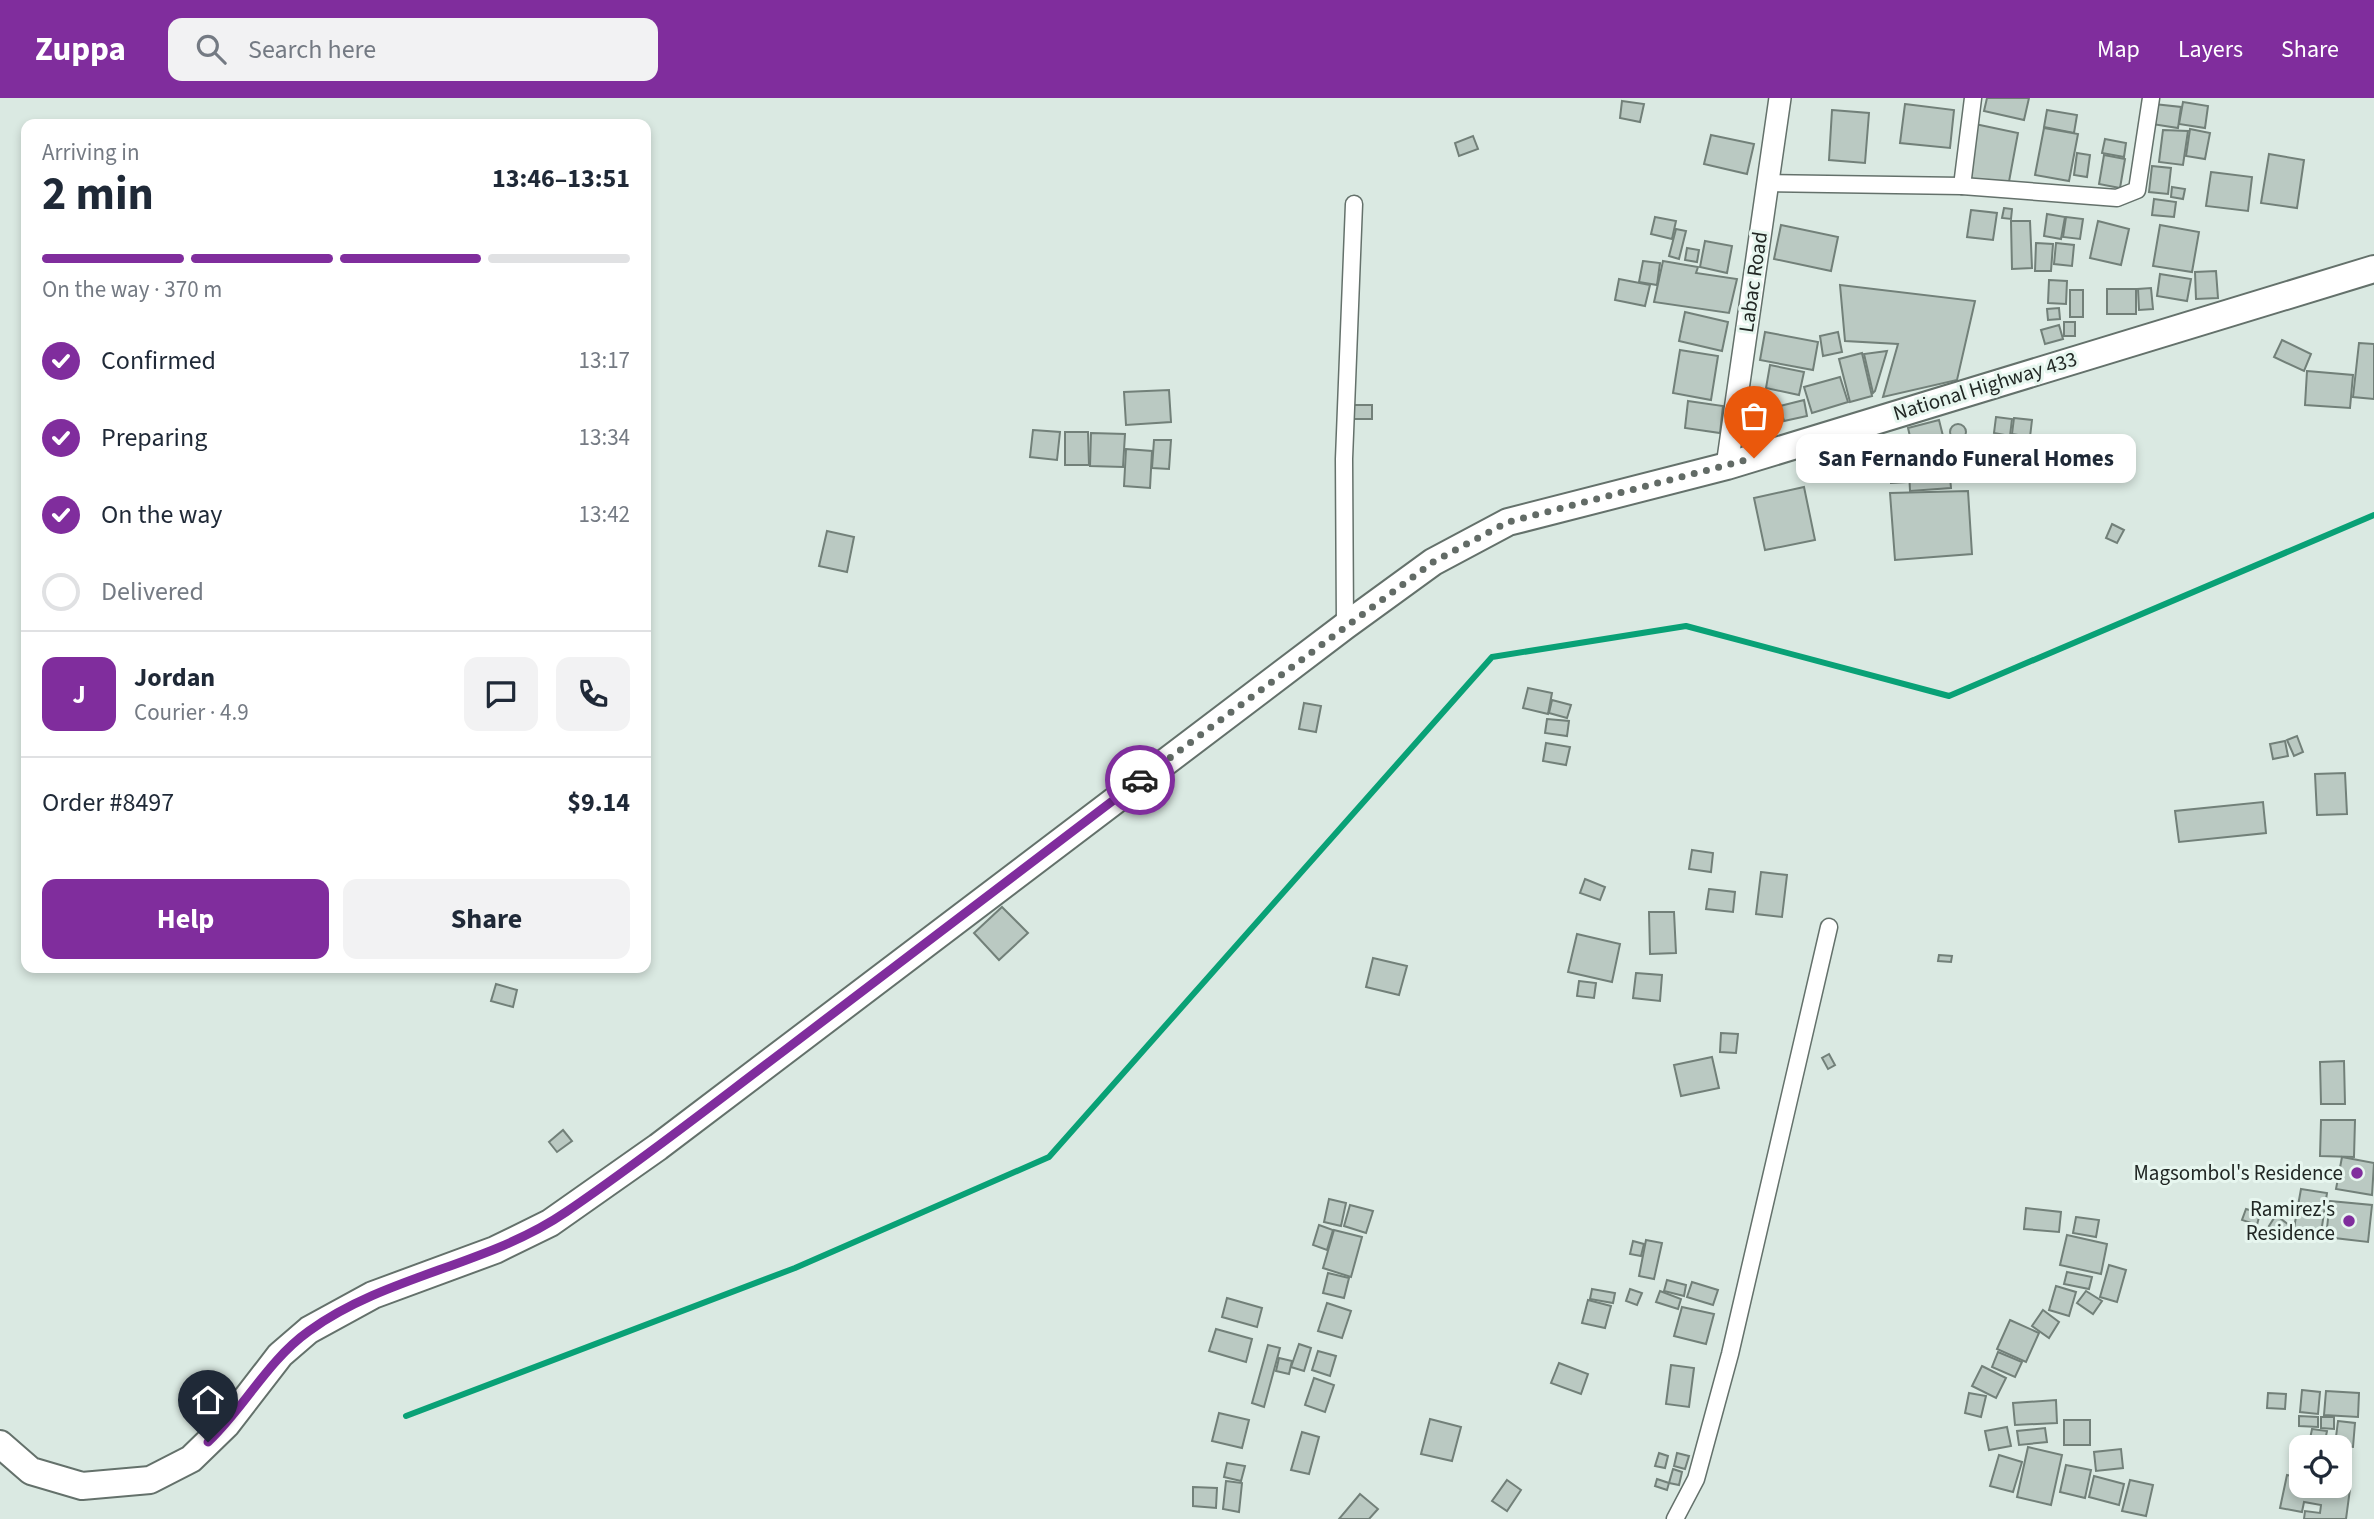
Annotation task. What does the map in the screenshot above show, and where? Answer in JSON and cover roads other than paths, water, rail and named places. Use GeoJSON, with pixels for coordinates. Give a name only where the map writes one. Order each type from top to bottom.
{"type":"FeatureCollection","features":[{"type":"Feature","properties":{"kind":"main road","name":"National Highway 433"},"geometry":{"type":"LineString","coordinates":[[0,1444],[31,1471],[82,1486],[150,1480],[191,1459],[226,1425],[280,1355],[309,1330],[373,1295],[495,1250],[560,1217],[658,1147],[1345,626],[1433,562],[1508,522],[1727,466],[2248,305],[2372,270]]}},
{"type":"Feature","properties":{"kind":"street","name":"Labac Road"},"geometry":{"type":"LineString","coordinates":[[1727,466],[1780,98]]}},
{"type":"Feature","properties":{"kind":"street"},"geometry":{"type":"LineString","coordinates":[[1962,186],[1973,98]]}},
{"type":"Feature","properties":{"kind":"street"},"geometry":{"type":"LineString","coordinates":[[1767,183],[1962,186],[2117,198],[2127,196],[2137,190],[2151,98]]}},
{"type":"Feature","properties":{"kind":"street"},"geometry":{"type":"LineString","coordinates":[[1345,626],[1344,459],[1354,204]]}},
{"type":"Feature","properties":{"kind":"street"},"geometry":{"type":"LineString","coordinates":[[1675,1519],[1696,1479],[1730,1354],[1829,927]]}},
{"type":"Feature","properties":{"kind":"waterway"},"geometry":{"type":"LineString","coordinates":[[406,1416],[795,1268],[1049,1157],[1492,657],[1686,626],[1949,696],[2374,515]]}},
{"type":"Feature","properties":{"kind":"place","name":"San Fernando Funeral Homes"},"geometry":{"type":"Point","coordinates":[1754,458]}},
{"type":"Feature","properties":{"kind":"place","name":"Magsombol's Residence"},"geometry":{"type":"Point","coordinates":[2357,1173]}},
{"type":"Feature","properties":{"kind":"place","name":"Ramirez's Residence"},"geometry":{"type":"Point","coordinates":[2349,1221]}}]}
